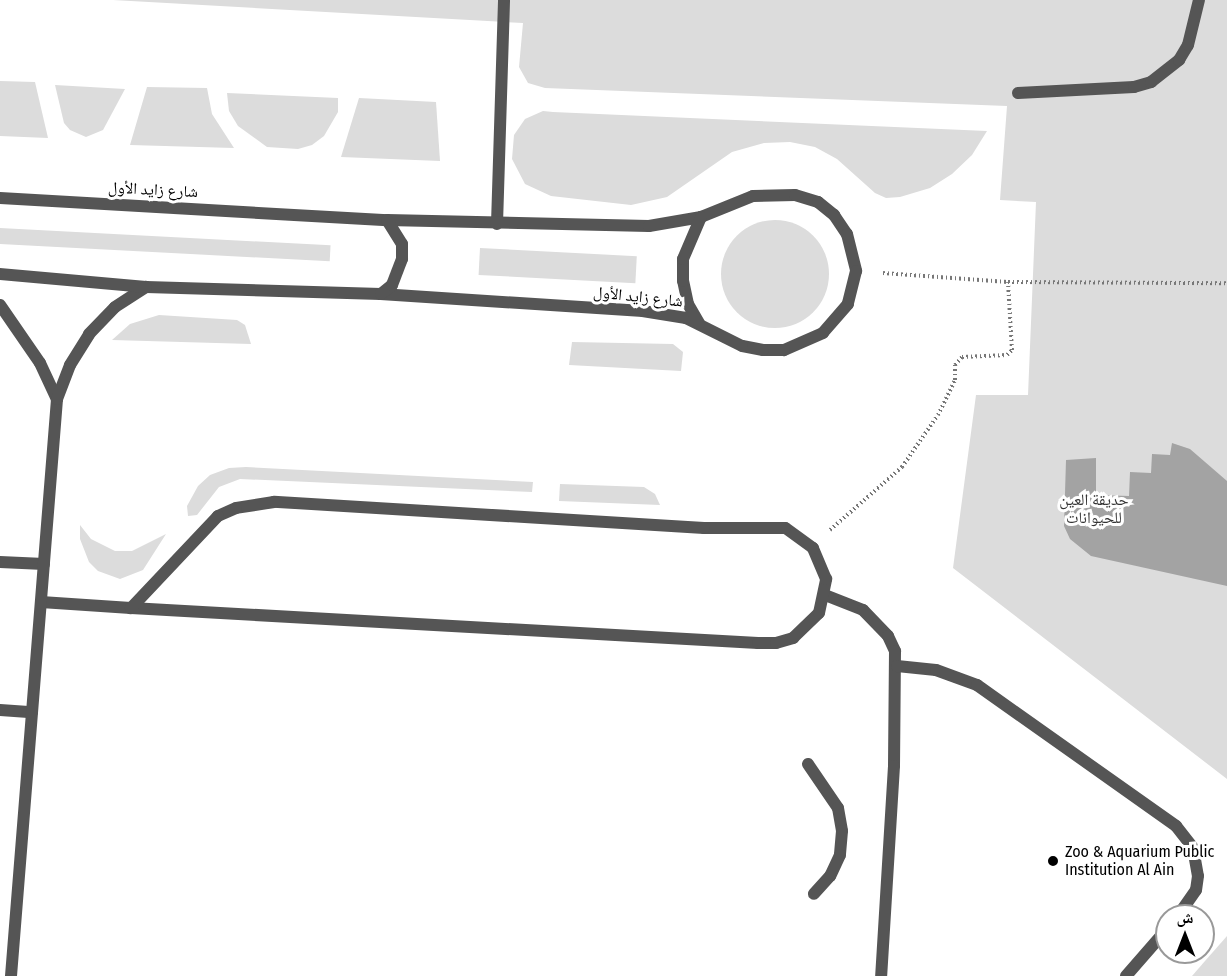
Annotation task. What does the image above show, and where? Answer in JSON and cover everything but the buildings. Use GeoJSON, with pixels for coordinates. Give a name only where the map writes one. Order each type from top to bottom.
{"type":"FeatureCollection","features":[{"type":"Feature","properties":{"kind":"street"},"geometry":{"type":"LineString","coordinates":[[497,224],[504,0]]}},
{"type":"Feature","properties":{"kind":"street"},"geometry":{"type":"LineString","coordinates":[[1018,93],[1134,87],[1151,82],[1179,60],[1188,45],[1199,0]]}},
{"type":"Feature","properties":{"kind":"street","name":"شارع زايد الأول"},"geometry":{"type":"LineString","coordinates":[[0,198],[387,220],[649,226],[701,217],[753,196],[795,195],[818,202],[847,234],[856,271],[854,288],[839,318],[805,344],[784,350],[753,348],[699,323],[643,311],[381,294],[146,287],[0,274]]}},
{"type":"Feature","properties":{"kind":"street"},"geometry":{"type":"LineString","coordinates":[[699,323],[688,304],[683,281],[683,259],[701,217]]}},
{"type":"Feature","properties":{"kind":"street"},"geometry":{"type":"LineString","coordinates":[[381,294],[399,273],[402,259],[402,244],[387,220]]}},
{"type":"Feature","properties":{"kind":"street"},"geometry":{"type":"LineString","coordinates":[[11,976],[57,399],[70,365],[90,334],[116,307],[146,287]]}},
{"type":"Feature","properties":{"kind":"street"},"geometry":{"type":"LineString","coordinates":[[0,305],[40,363],[57,399]]}},
{"type":"Feature","properties":{"kind":"street"},"geometry":{"type":"LineString","coordinates":[[40,602],[131,608],[776,643],[808,627],[825,596],[826,579],[813,548],[800,536],[776,527],[704,528],[255,504],[236,508],[206,525],[174,566],[131,608]]}},
{"type":"Feature","properties":{"kind":"street"},"geometry":{"type":"LineString","coordinates":[[0,562],[44,564]]}},
{"type":"Feature","properties":{"kind":"street"},"geometry":{"type":"LineString","coordinates":[[825,596],[863,610],[878,623],[888,636],[897,666],[881,976]]}},
{"type":"Feature","properties":{"kind":"street"},"geometry":{"type":"LineString","coordinates":[[897,666],[936,670],[977,685],[1181,831],[1194,848],[1198,876],[1193,896],[1187,904]]}},
{"type":"Feature","properties":{"kind":"street"},"geometry":{"type":"LineString","coordinates":[[0,710],[32,712]]}},
{"type":"Feature","properties":{"kind":"street"},"geometry":{"type":"LineString","coordinates":[[808,764],[838,808],[842,831],[840,855],[830,876],[814,894]]}},
{"type":"Feature","properties":{"kind":"street"},"geometry":{"type":"LineString","coordinates":[[1126,976],[1155,943]]}},
{"type":"Feature","properties":{"kind":"path"},"geometry":{"type":"LineString","coordinates":[[856,271],[1008,282],[1227,283]]}},
{"type":"Feature","properties":{"kind":"path"},"geometry":{"type":"LineString","coordinates":[[813,548],[902,466],[938,415],[955,380],[955,365],[962,357],[1006,355],[1012,350],[1008,282]]}},
{"type":"Feature","properties":{"kind":"green space","name":"حديقة العين للحيوانات"},"geometry":{"type":"Polygon","coordinates":[[[113,0],[1227,0],[1227,779],[953,568],[976,395],[1028,395],[1036,202],[1000,200],[1007,106],[545,88],[528,83],[519,67],[523,23],[113,0]]]}},
{"type":"Feature","properties":{"kind":"green space"},"geometry":{"type":"Polygon","coordinates":[[[0,81],[35,82],[48,138],[0,136],[0,81]]]}},
{"type":"Feature","properties":{"kind":"green space"},"geometry":{"type":"Polygon","coordinates":[[[55,85],[125,89],[103,130],[86,137],[70,130],[64,123],[55,85]]]}},
{"type":"Feature","properties":{"kind":"green space"},"geometry":{"type":"Polygon","coordinates":[[[147,87],[207,88],[212,114],[234,148],[130,145],[147,87]]]}},
{"type":"Feature","properties":{"kind":"green space"},"geometry":{"type":"Polygon","coordinates":[[[227,93],[338,98],[338,112],[324,136],[312,145],[298,149],[267,147],[238,126],[229,111],[227,93]]]}},
{"type":"Feature","properties":{"kind":"green space"},"geometry":{"type":"Polygon","coordinates":[[[359,98],[436,102],[440,161],[341,157],[359,98]]]}},
{"type":"Feature","properties":{"kind":"green space"},"geometry":{"type":"Polygon","coordinates":[[[543,111],[987,131],[972,155],[952,174],[930,188],[900,197],[886,198],[875,193],[837,159],[815,147],[790,142],[764,143],[732,152],[667,197],[631,205],[551,196],[525,184],[512,159],[514,135],[525,119],[543,111]]]}},
{"type":"Feature","properties":{"kind":"green space"},"geometry":{"type":"Polygon","coordinates":[[[775,220],[796,224],[813,236],[825,253],[829,274],[825,295],[813,312],[796,324],[775,328],[754,324],[737,312],[725,295],[721,274],[725,253],[737,236],[754,224],[775,220]]]}},
{"type":"Feature","properties":{"kind":"green space"},"geometry":{"type":"Polygon","coordinates":[[[0,228],[331,245],[330,261],[0,244],[0,228]]]}},
{"type":"Feature","properties":{"kind":"green space"},"geometry":{"type":"Polygon","coordinates":[[[480,248],[637,256],[635,283],[479,275],[480,248]]]}},
{"type":"Feature","properties":{"kind":"green space"},"geometry":{"type":"Polygon","coordinates":[[[159,315],[237,320],[245,325],[251,344],[112,340],[130,324],[159,315]]]}},
{"type":"Feature","properties":{"kind":"green space"},"geometry":{"type":"Polygon","coordinates":[[[572,342],[673,344],[683,352],[681,371],[569,365],[572,342]]]}},
{"type":"Feature","properties":{"kind":"green space"},"geometry":{"type":"Polygon","coordinates":[[[229,468],[533,482],[532,492],[240,479],[219,487],[197,515],[188,516],[187,506],[198,486],[210,475],[229,468]]]}},
{"type":"Feature","properties":{"kind":"green space"},"geometry":{"type":"Polygon","coordinates":[[[560,484],[644,487],[655,494],[660,505],[559,501],[560,484]]]}},
{"type":"Feature","properties":{"kind":"green space"},"geometry":{"type":"Polygon","coordinates":[[[80,525],[91,539],[115,551],[132,551],[166,534],[143,570],[120,579],[98,571],[89,562],[80,539],[80,525]]]}},
{"type":"Feature","properties":{"kind":"green space"},"geometry":{"type":"Polygon","coordinates":[[[1227,936],[1227,976],[1192,976],[1202,964],[1215,964],[1215,950],[1227,936]]]}},
{"type":"Feature","properties":{"kind":"shaded area"},"geometry":{"type":"Polygon","coordinates":[[[1172,443],[1190,449],[1227,481],[1227,586],[1091,556],[1070,539],[1064,526],[1066,460],[1096,458],[1096,495],[1129,496],[1130,472],[1151,473],[1152,454],[1170,455],[1172,443]]]}},
{"type":"Feature","properties":{"kind":"place","name":"Zoo & Aquarium Public Institution Al Ain"},"geometry":{"type":"Point","coordinates":[1053,861]}}]}
